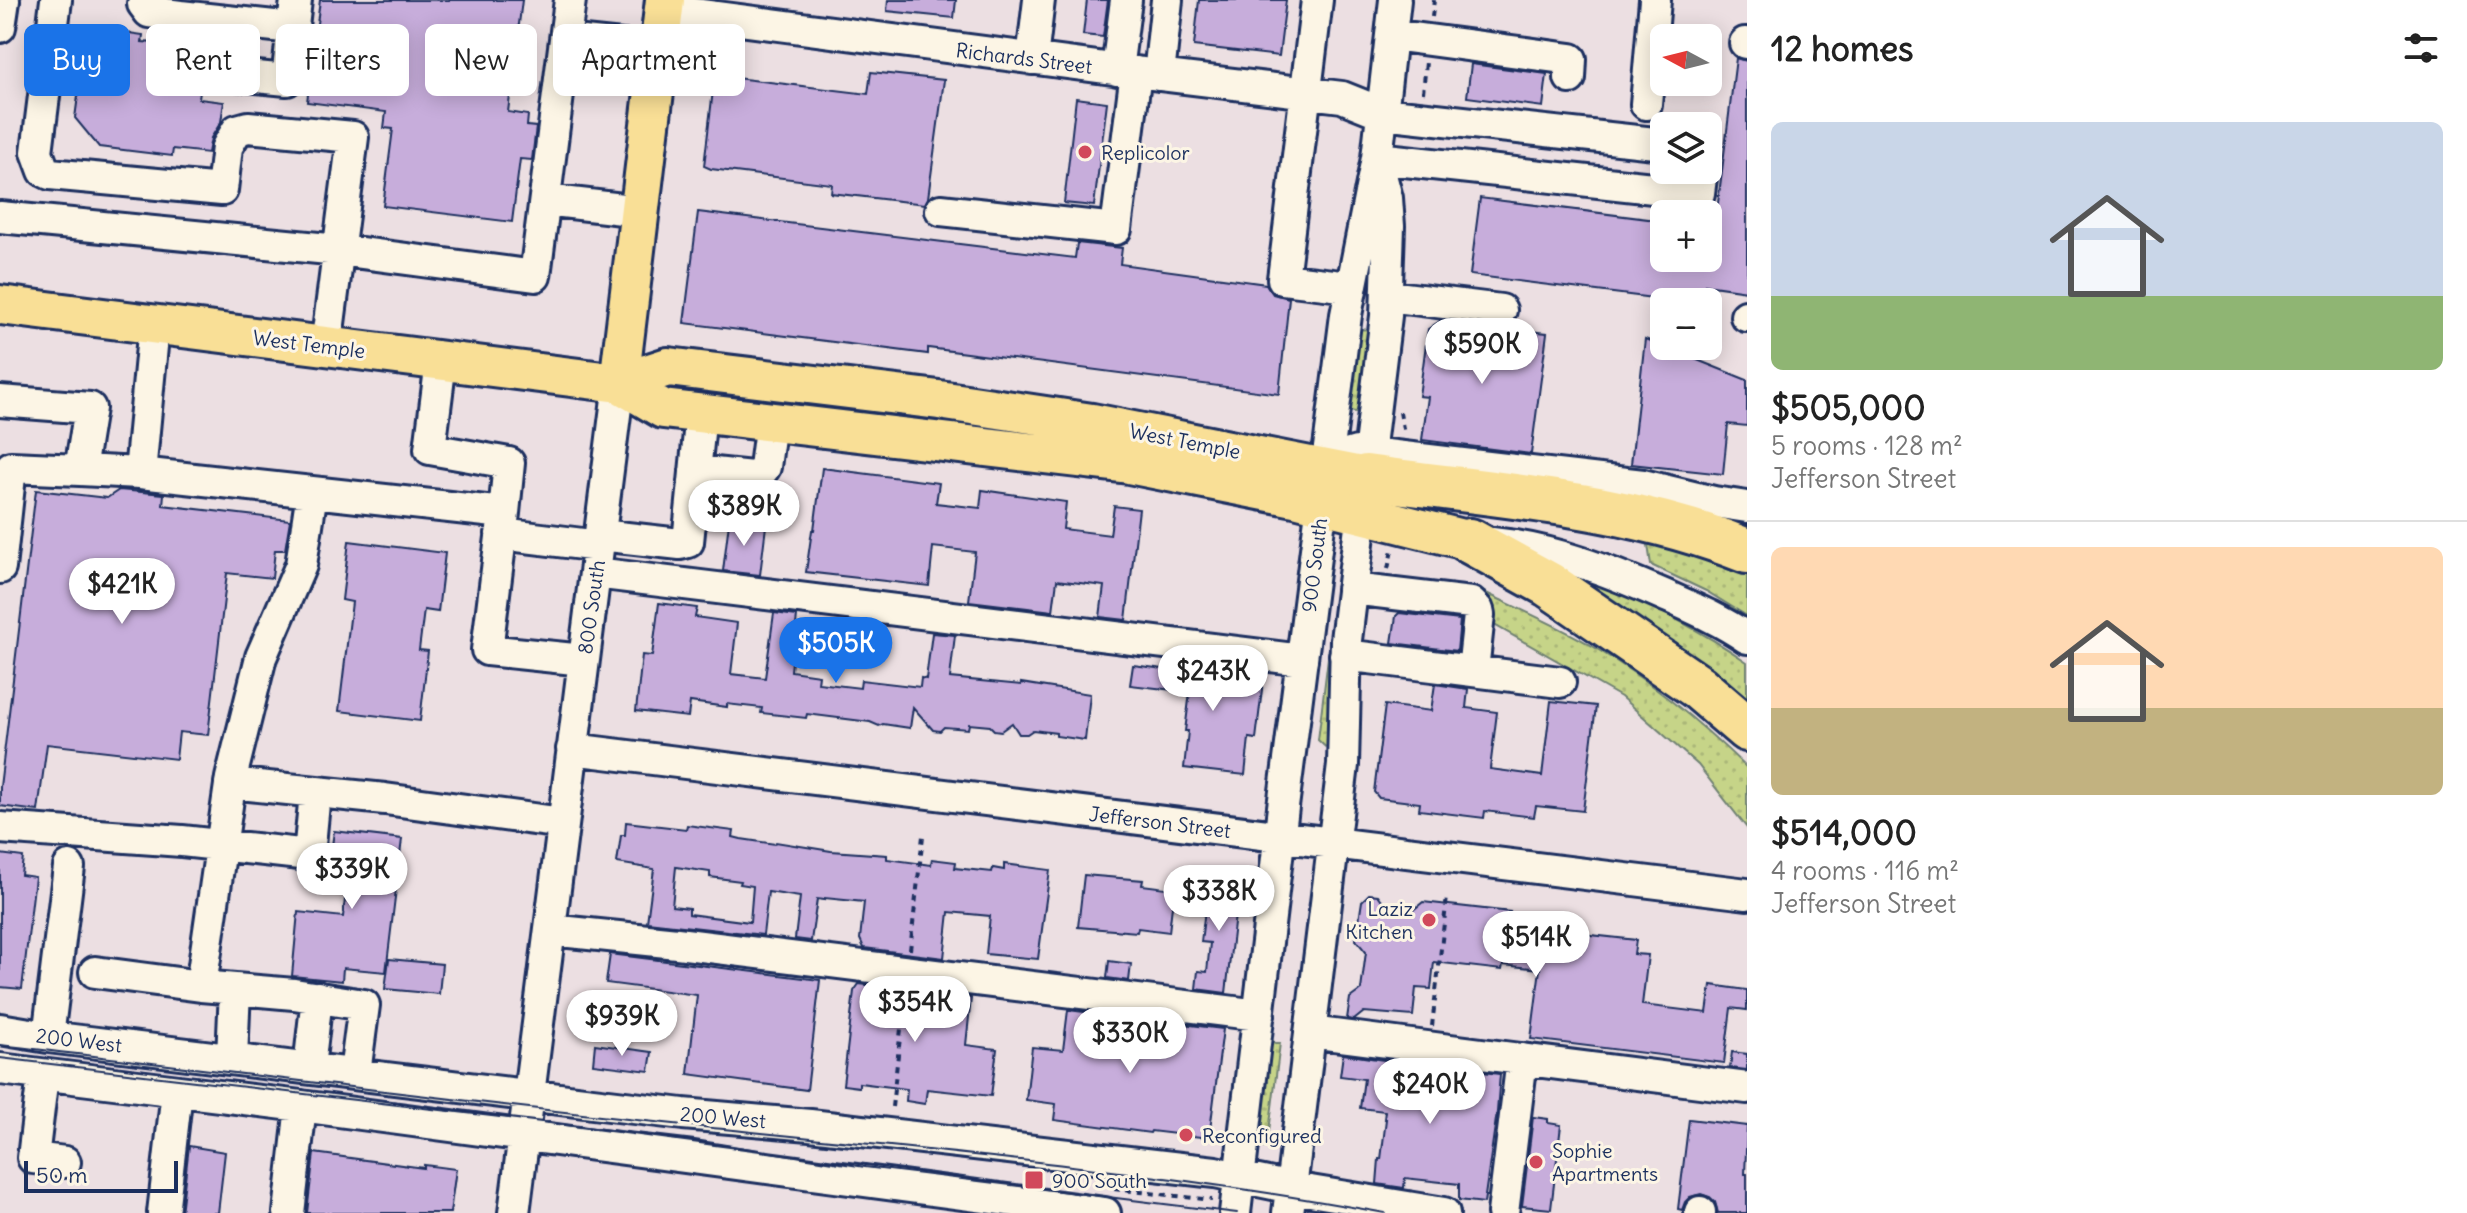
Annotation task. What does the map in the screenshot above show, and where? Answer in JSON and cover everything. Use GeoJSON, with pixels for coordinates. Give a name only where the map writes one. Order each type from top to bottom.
{"type":"FeatureCollection","features":[{"type":"Feature","properties":{"kind":"highway"},"geometry":{"type":"LineString","coordinates":[[1349,483],[1612,512],[1684,528],[1747,551]]}},
{"type":"Feature","properties":{"kind":"highway"},"geometry":{"type":"LineString","coordinates":[[1470,541],[1548,584],[1698,687],[1747,729]]}},
{"type":"Feature","properties":{"kind":"main road","name":"800 South"},"geometry":{"type":"LineString","coordinates":[[619,383],[654,96]]}},
{"type":"Feature","properties":{"kind":"main road","name":"West Temple"},"geometry":{"type":"LineString","coordinates":[[0,305],[619,383],[663,409],[1129,464],[1349,483]]}},
{"type":"Feature","properties":{"kind":"main road","name":"West Temple"},"geometry":{"type":"LineString","coordinates":[[619,383],[668,367],[939,400],[1092,423],[1349,483]]}},
{"type":"Feature","properties":{"kind":"main road"},"geometry":{"type":"LineString","coordinates":[[1349,483],[1470,541]]}},
{"type":"Feature","properties":{"kind":"street"},"geometry":{"type":"LineString","coordinates":[[0,27],[4,0]]}},
{"type":"Feature","properties":{"kind":"street"},"geometry":{"type":"LineString","coordinates":[[56,0],[37,152],[44,171],[50,174],[222,190],[227,147],[237,130],[248,127],[353,137],[326,347]]}},
{"type":"Feature","properties":{"kind":"street"},"geometry":{"type":"LineString","coordinates":[[567,24],[570,0]]}},
{"type":"Feature","properties":{"kind":"street"},"geometry":{"type":"LineString","coordinates":[[1032,59],[1039,0]]}},
{"type":"Feature","properties":{"kind":"street"},"geometry":{"type":"LineString","coordinates":[[1126,0],[1137,72]]}},
{"type":"Feature","properties":{"kind":"street"},"geometry":{"type":"LineString","coordinates":[[941,210],[1116,229],[1137,72],[1167,0]]}},
{"type":"Feature","properties":{"kind":"street"},"geometry":{"type":"LineString","coordinates":[[1317,0],[1283,279],[1350,287]]}},
{"type":"Feature","properties":{"kind":"street","name":"900 South"},"geometry":{"type":"LineString","coordinates":[[1290,1200],[1344,739],[1345,655],[1352,589],[1350,287],[1377,158],[1395,0]]}},
{"type":"Feature","properties":{"kind":"street"},"geometry":{"type":"LineString","coordinates":[[1646,104],[1655,0]]}},
{"type":"Feature","properties":{"kind":"street"},"geometry":{"type":"LineString","coordinates":[[135,1],[149,12],[180,16],[294,14],[287,80],[226,74],[197,53],[176,52],[180,16]]}},
{"type":"Feature","properties":{"kind":"street","name":"Richards Street"},"geometry":{"type":"LineString","coordinates":[[664,5],[1032,59],[1342,97],[1382,113],[1650,142]]}},
{"type":"Feature","properties":{"kind":"street"},"geometry":{"type":"LineString","coordinates":[[1391,35],[1571,59],[1570,78]]}},
{"type":"Feature","properties":{"kind":"street"},"geometry":{"type":"LineString","coordinates":[[0,217],[339,250],[535,276],[558,96]]}},
{"type":"Feature","properties":{"kind":"street"},"geometry":{"type":"LineString","coordinates":[[1377,158],[1699,193],[1700,184]]}},
{"type":"Feature","properties":{"kind":"street","name":"900 South"},"geometry":{"type":"LineString","coordinates":[[1235,1213],[1302,660],[1349,483],[1388,296],[1390,250],[1387,198],[1377,158]]}},
{"type":"Feature","properties":{"kind":"street"},"geometry":{"type":"LineString","coordinates":[[545,200],[640,211]]}},
{"type":"Feature","properties":{"kind":"street"},"geometry":{"type":"LineString","coordinates":[[1388,296],[1501,310]]}},
{"type":"Feature","properties":{"kind":"street"},"geometry":{"type":"LineString","coordinates":[[140,473],[154,325]]}},
{"type":"Feature","properties":{"kind":"street"},"geometry":{"type":"LineString","coordinates":[[441,361],[430,449],[509,463],[487,650],[584,660]]}},
{"type":"Feature","properties":{"kind":"street","name":"800 South"},"geometry":{"type":"LineString","coordinates":[[514,1213],[619,383]]}},
{"type":"Feature","properties":{"kind":"street"},"geometry":{"type":"LineString","coordinates":[[0,401],[90,408],[80,470]]}},
{"type":"Feature","properties":{"kind":"street"},"geometry":{"type":"LineString","coordinates":[[598,551],[688,542],[701,413]]}},
{"type":"Feature","properties":{"kind":"street"},"geometry":{"type":"LineString","coordinates":[[695,471],[752,477],[760,474],[765,467],[771,421]]}},
{"type":"Feature","properties":{"kind":"street"},"geometry":{"type":"LineString","coordinates":[[0,568],[5,467],[140,473],[312,492],[503,524],[598,551],[1302,660]]}},
{"type":"Feature","properties":{"kind":"street","name":"West Temple"},"geometry":{"type":"LineString","coordinates":[[1349,483],[1643,485],[1747,507]]}},
{"type":"Feature","properties":{"kind":"street"},"geometry":{"type":"LineString","coordinates":[[201,986],[230,783],[261,657],[301,565],[312,492]]}},
{"type":"Feature","properties":{"kind":"street"},"geometry":{"type":"LineString","coordinates":[[1470,541],[1514,545],[1545,552],[1616,574],[1704,613],[1747,638]]}},
{"type":"Feature","properties":{"kind":"street"},"geometry":{"type":"LineString","coordinates":[[1352,589],[1471,603],[1479,615],[1473,671]]}},
{"type":"Feature","properties":{"kind":"street"},"geometry":{"type":"LineString","coordinates":[[1345,655],[1560,682]]}},
{"type":"Feature","properties":{"kind":"street","name":"Jefferson Street"},"geometry":{"type":"LineString","coordinates":[[572,749],[1747,894]]}},
{"type":"Feature","properties":{"kind":"street"},"geometry":{"type":"LineString","coordinates":[[230,783],[385,799],[563,823]]}},
{"type":"Feature","properties":{"kind":"street"},"geometry":{"type":"LineString","coordinates":[[0,828],[309,855],[315,793]]}},
{"type":"Feature","properties":{"kind":"street"},"geometry":{"type":"LineString","coordinates":[[48,1037],[69,867]]}},
{"type":"Feature","properties":{"kind":"street"},"geometry":{"type":"LineString","coordinates":[[550,930],[1259,1015]]}},
{"type":"Feature","properties":{"kind":"street"},"geometry":{"type":"LineString","coordinates":[[95,972],[364,1005],[355,1073]]}},
{"type":"Feature","properties":{"kind":"street"},"geometry":{"type":"LineString","coordinates":[[232,1058],[235,989]]}},
{"type":"Feature","properties":{"kind":"street"},"geometry":{"type":"LineString","coordinates":[[309,1068],[317,997]]}},
{"type":"Feature","properties":{"kind":"street","name":"200 West"},"geometry":{"type":"LineString","coordinates":[[0,1029],[683,1114],[810,1125],[1240,1175],[1290,1200],[1444,1213]]}},
{"type":"Feature","properties":{"kind":"street"},"geometry":{"type":"LineString","coordinates":[[1310,1032],[1747,1088]]}},
{"type":"Feature","properties":{"kind":"street"},"geometry":{"type":"LineString","coordinates":[[1503,1213],[1522,1059]]}},
{"type":"Feature","properties":{"kind":"street","name":"200 West"},"geometry":{"type":"LineString","coordinates":[[0,1069],[671,1154],[863,1183],[1105,1213]]}},
{"type":"Feature","properties":{"kind":"street"},"geometry":{"type":"LineString","coordinates":[[43,1075],[33,1158],[65,1162]]}},
{"type":"Feature","properties":{"kind":"street"},"geometry":{"type":"LineString","coordinates":[[163,1213],[177,1091]]}},
{"type":"Feature","properties":{"kind":"street"},"geometry":{"type":"LineString","coordinates":[[289,1213],[301,1106]]}},
{"type":"Feature","properties":{"kind":"path"},"geometry":{"type":"LineString","coordinates":[[1429,1047],[1447,897]]}},
{"type":"Feature","properties":{"kind":"green space"},"geometry":{"type":"Polygon","coordinates":[[[1358,329],[1373,330],[1362,413],[1349,411],[1358,329]]]}},
{"type":"Feature","properties":{"kind":"green space"},"geometry":{"type":"Polygon","coordinates":[[[1647,538],[1747,569],[1747,616],[1706,591],[1651,565],[1647,538]]]}},
{"type":"Feature","properties":{"kind":"green space"},"geometry":{"type":"Polygon","coordinates":[[[1340,559],[1348,560],[1333,754],[1318,740],[1340,559]]]}},
{"type":"Feature","properties":{"kind":"green space"},"geometry":{"type":"Polygon","coordinates":[[[1594,581],[1673,617],[1747,662],[1747,700],[1672,642],[1591,589],[1594,581]]]}},
{"type":"Feature","properties":{"kind":"green space"},"geometry":{"type":"Polygon","coordinates":[[[1484,592],[1554,625],[1615,660],[1711,734],[1747,768],[1747,828],[1698,765],[1621,697],[1484,619],[1484,592]]]}},
{"type":"Feature","properties":{"kind":"green space"},"geometry":{"type":"Polygon","coordinates":[[[1261,1029],[1275,1043],[1280,1043],[1267,1148],[1259,1147],[1268,1069],[1259,1045],[1261,1029]]]}},
{"type":"Feature","properties":{"kind":"building"},"geometry":{"type":"Polygon","coordinates":[[[320,0],[522,0],[519,24],[425,24],[425,96],[510,96],[508,112],[528,115],[527,126],[536,127],[532,160],[520,159],[512,222],[383,206],[393,129],[384,128],[386,112],[307,102],[308,96],[409,96],[409,24],[317,24],[320,0]]]}},
{"type":"Feature","properties":{"kind":"building"},"geometry":{"type":"Polygon","coordinates":[[[888,0],[956,0],[954,18],[887,11],[888,0]]]}},
{"type":"Feature","properties":{"kind":"building"},"geometry":{"type":"Polygon","coordinates":[[[1087,0],[1108,0],[1103,37],[1083,35],[1087,0]]]}},
{"type":"Feature","properties":{"kind":"building"},"geometry":{"type":"Polygon","coordinates":[[[1199,0],[1286,0],[1279,56],[1194,46],[1199,0]]]}},
{"type":"Feature","properties":{"kind":"building"},"geometry":{"type":"Polygon","coordinates":[[[130,33],[143,35],[142,42],[146,42],[146,96],[199,96],[199,99],[224,102],[221,122],[211,138],[208,153],[173,149],[172,156],[99,147],[75,118],[78,96],[130,96],[130,33]]]}},
{"type":"Feature","properties":{"kind":"building"},"geometry":{"type":"Polygon","coordinates":[[[1736,58],[1747,61],[1747,291],[1705,285],[1705,288],[1650,288],[1650,298],[1470,275],[1480,198],[1650,219],[1650,272],[1722,272],[1722,200],[1718,200],[1736,58]]]}},
{"type":"Feature","properties":{"kind":"building"},"geometry":{"type":"Polygon","coordinates":[[[1471,64],[1547,74],[1543,107],[1467,97],[1471,64]]]}},
{"type":"Feature","properties":{"kind":"building"},"geometry":{"type":"Polygon","coordinates":[[[871,72],[944,80],[925,204],[831,193],[832,184],[704,166],[712,96],[745,96],[745,79],[868,94],[871,72]]]}},
{"type":"Feature","properties":{"kind":"building","name":"Replicolor"},"geometry":{"type":"Polygon","coordinates":[[[1076,98],[1107,102],[1094,206],[1064,203],[1076,98]]]}},
{"type":"Feature","properties":{"kind":"building"},"geometry":{"type":"Polygon","coordinates":[[[698,212],[1075,258],[1077,243],[1122,248],[1120,264],[1266,284],[1273,294],[1289,298],[1279,394],[928,348],[928,354],[684,323],[698,212]]]}},
{"type":"Feature","properties":{"kind":"building"},"geometry":{"type":"Polygon","coordinates":[[[1440,321],[1547,333],[1531,454],[1422,440],[1428,397],[1419,396],[1428,329],[1440,321]]]}},
{"type":"Feature","properties":{"kind":"building"},"geometry":{"type":"Polygon","coordinates":[[[1645,339],[1650,341],[1650,360],[1697,360],[1747,380],[1747,426],[1728,424],[1723,474],[1631,464],[1645,339]]]}},
{"type":"Feature","properties":{"kind":"building"},"geometry":{"type":"Polygon","coordinates":[[[822,468],[939,483],[936,503],[980,508],[982,490],[1066,502],[1063,529],[1110,535],[1114,506],[1139,509],[1126,620],[1100,617],[1104,586],[1057,580],[1053,611],[969,601],[975,552],[933,547],[929,586],[806,572],[822,468]]]}},
{"type":"Feature","properties":{"kind":"building"},"geometry":{"type":"Polygon","coordinates":[[[36,490],[107,498],[119,490],[164,494],[163,505],[290,520],[285,550],[275,550],[272,578],[227,573],[208,735],[179,732],[176,759],[47,744],[38,811],[0,806],[36,490]]]}},
{"type":"Feature","properties":{"kind":"building"},"geometry":{"type":"Polygon","coordinates":[[[729,522],[766,526],[760,575],[723,571],[729,522]]]}},
{"type":"Feature","properties":{"kind":"building"},"geometry":{"type":"Polygon","coordinates":[[[349,541],[445,553],[438,612],[424,610],[419,650],[428,651],[420,721],[339,711],[352,602],[342,600],[349,541]]]}},
{"type":"Feature","properties":{"kind":"building"},"geometry":{"type":"Polygon","coordinates":[[[659,603],[697,608],[695,617],[737,623],[731,674],[765,678],[774,613],[797,616],[791,671],[819,675],[818,683],[860,688],[861,680],[920,687],[921,678],[926,679],[932,633],[955,635],[950,678],[1021,683],[1090,694],[1085,740],[1033,730],[1019,734],[1012,723],[1001,731],[990,726],[969,724],[968,729],[944,727],[940,731],[933,730],[913,707],[910,728],[807,714],[806,718],[761,713],[762,708],[727,704],[727,707],[690,702],[688,717],[636,711],[642,655],[652,656],[659,603]]]}},
{"type":"Feature","properties":{"kind":"building"},"geometry":{"type":"Polygon","coordinates":[[[1399,613],[1460,620],[1457,651],[1392,643],[1399,613]]]}},
{"type":"Feature","properties":{"kind":"building"},"geometry":{"type":"Polygon","coordinates":[[[1133,665],[1194,673],[1195,665],[1264,673],[1256,739],[1249,738],[1245,775],[1184,768],[1190,692],[1130,685],[1133,665]]]}},
{"type":"Feature","properties":{"kind":"building"},"geometry":{"type":"Polygon","coordinates":[[[1435,684],[1468,689],[1466,708],[1497,712],[1490,769],[1542,776],[1551,701],[1596,706],[1583,811],[1536,806],[1534,817],[1485,811],[1484,818],[1419,810],[1420,803],[1379,798],[1374,792],[1385,705],[1431,711],[1435,684]]]}},
{"type":"Feature","properties":{"kind":"building"},"geometry":{"type":"Polygon","coordinates":[[[626,822],[686,829],[687,825],[734,831],[733,837],[775,844],[887,855],[887,859],[931,865],[932,859],[956,862],[955,868],[992,872],[993,868],[1004,870],[1004,864],[1050,870],[1038,959],[986,954],[990,916],[949,912],[944,958],[864,948],[860,939],[864,902],[825,898],[817,899],[811,941],[795,939],[800,897],[768,892],[763,935],[647,922],[654,869],[617,863],[621,835],[625,835],[626,822]],[[676,867],[672,906],[689,908],[689,914],[750,922],[753,886],[740,884],[741,881],[710,877],[710,872],[676,867]]]}},
{"type":"Feature","properties":{"kind":"building"},"geometry":{"type":"Polygon","coordinates":[[[334,831],[402,839],[386,972],[343,968],[342,981],[292,976],[298,912],[343,917],[346,890],[328,875],[334,831]]]}},
{"type":"Feature","properties":{"kind":"building"},"geometry":{"type":"Polygon","coordinates":[[[0,854],[23,857],[21,875],[35,877],[22,989],[0,987],[0,854]]]}},
{"type":"Feature","properties":{"kind":"building"},"geometry":{"type":"Polygon","coordinates":[[[1084,875],[1143,880],[1142,885],[1174,889],[1169,932],[1078,927],[1084,875]]]}},
{"type":"Feature","properties":{"kind":"building"},"geometry":{"type":"Polygon","coordinates":[[[1209,877],[1239,880],[1226,993],[1196,989],[1198,971],[1207,972],[1210,943],[1201,942],[1209,877]]]}},
{"type":"Feature","properties":{"kind":"building"},"geometry":{"type":"Polygon","coordinates":[[[1369,894],[1378,895],[1388,908],[1412,911],[1423,902],[1510,912],[1508,926],[1636,940],[1634,954],[1648,955],[1642,1005],[1707,1013],[1711,985],[1747,990],[1747,1010],[1731,1008],[1724,1063],[1531,1039],[1540,969],[1503,965],[1502,970],[1434,962],[1431,989],[1416,988],[1413,1016],[1364,1012],[1354,1020],[1347,1019],[1350,998],[1361,990],[1366,952],[1356,940],[1362,901],[1369,894]]]}},
{"type":"Feature","properties":{"kind":"building"},"geometry":{"type":"Polygon","coordinates":[[[610,954],[820,980],[807,1090],[688,1074],[697,995],[606,983],[610,954]]]}},
{"type":"Feature","properties":{"kind":"building"},"geometry":{"type":"Polygon","coordinates":[[[389,959],[442,964],[439,994],[385,989],[389,959]]]}},
{"type":"Feature","properties":{"kind":"building"},"geometry":{"type":"Polygon","coordinates":[[[1109,961],[1131,964],[1129,981],[1107,978],[1109,961]]]}},
{"type":"Feature","properties":{"kind":"building"},"geometry":{"type":"Polygon","coordinates":[[[859,984],[971,998],[966,1045],[997,1049],[991,1096],[927,1089],[925,1104],[906,1101],[907,1089],[859,1083],[859,1087],[843,1085],[854,991],[859,984]]]}},
{"type":"Feature","properties":{"kind":"building"},"geometry":{"type":"Polygon","coordinates":[[[1068,1010],[1223,1029],[1209,1138],[1054,1120],[1056,1104],[1026,1100],[1032,1047],[1063,1050],[1068,1010]]]}},
{"type":"Feature","properties":{"kind":"building"},"geometry":{"type":"Polygon","coordinates":[[[595,1044],[652,1052],[649,1071],[593,1064],[595,1044]]]}},
{"type":"Feature","properties":{"kind":"building"},"geometry":{"type":"Polygon","coordinates":[[[1732,1052],[1747,1054],[1747,1070],[1730,1068],[1732,1052]]]}},
{"type":"Feature","properties":{"kind":"building"},"geometry":{"type":"Polygon","coordinates":[[[1343,1054],[1418,1065],[1416,1093],[1469,1099],[1473,1071],[1500,1074],[1484,1203],[1459,1200],[1459,1184],[1405,1178],[1404,1188],[1377,1184],[1385,1111],[1360,1108],[1364,1079],[1340,1076],[1343,1054]]]}},
{"type":"Feature","properties":{"kind":"building","name":"Sophie Apartments"},"geometry":{"type":"Polygon","coordinates":[[[1533,1117],[1561,1125],[1551,1209],[1522,1206],[1533,1117]]]}},
{"type":"Feature","properties":{"kind":"building"},"geometry":{"type":"Polygon","coordinates":[[[1689,1119],[1747,1126],[1747,1213],[1718,1213],[1715,1202],[1701,1194],[1690,1197],[1682,1210],[1678,1209],[1689,1119]]]}},
{"type":"Feature","properties":{"kind":"building"},"geometry":{"type":"Polygon","coordinates":[[[189,1146],[225,1152],[218,1213],[181,1213],[189,1146]]]}},
{"type":"Feature","properties":{"kind":"building"},"geometry":{"type":"Polygon","coordinates":[[[314,1153],[424,1168],[424,1165],[456,1169],[450,1213],[307,1213],[314,1153]]]}},
{"type":"Feature","properties":{"kind":"tram line"},"geometry":{"type":"LineString","coordinates":[[0,1045],[527,1108],[1045,1163],[1216,1185],[1385,1213]]}},
{"type":"Feature","properties":{"kind":"tram line"},"geometry":{"type":"LineString","coordinates":[[0,1058],[695,1140],[865,1167],[1237,1213]]}},
{"type":"Feature","properties":{"kind":"place","name":"Replicolor"},"geometry":{"type":"Point","coordinates":[1085,152]}},
{"type":"Feature","properties":{"kind":"place","name":"Laziz Kitchen"},"geometry":{"type":"Point","coordinates":[1429,920]}},
{"type":"Feature","properties":{"kind":"place","name":"Reconfigured"},"geometry":{"type":"Point","coordinates":[1186,1135]}},
{"type":"Feature","properties":{"kind":"place","name":"Sophie Apartments"},"geometry":{"type":"Point","coordinates":[1536,1162]}},
{"type":"Feature","properties":{"kind":"place","name":"900 South"},"geometry":{"type":"Point","coordinates":[1034,1180]}}]}
